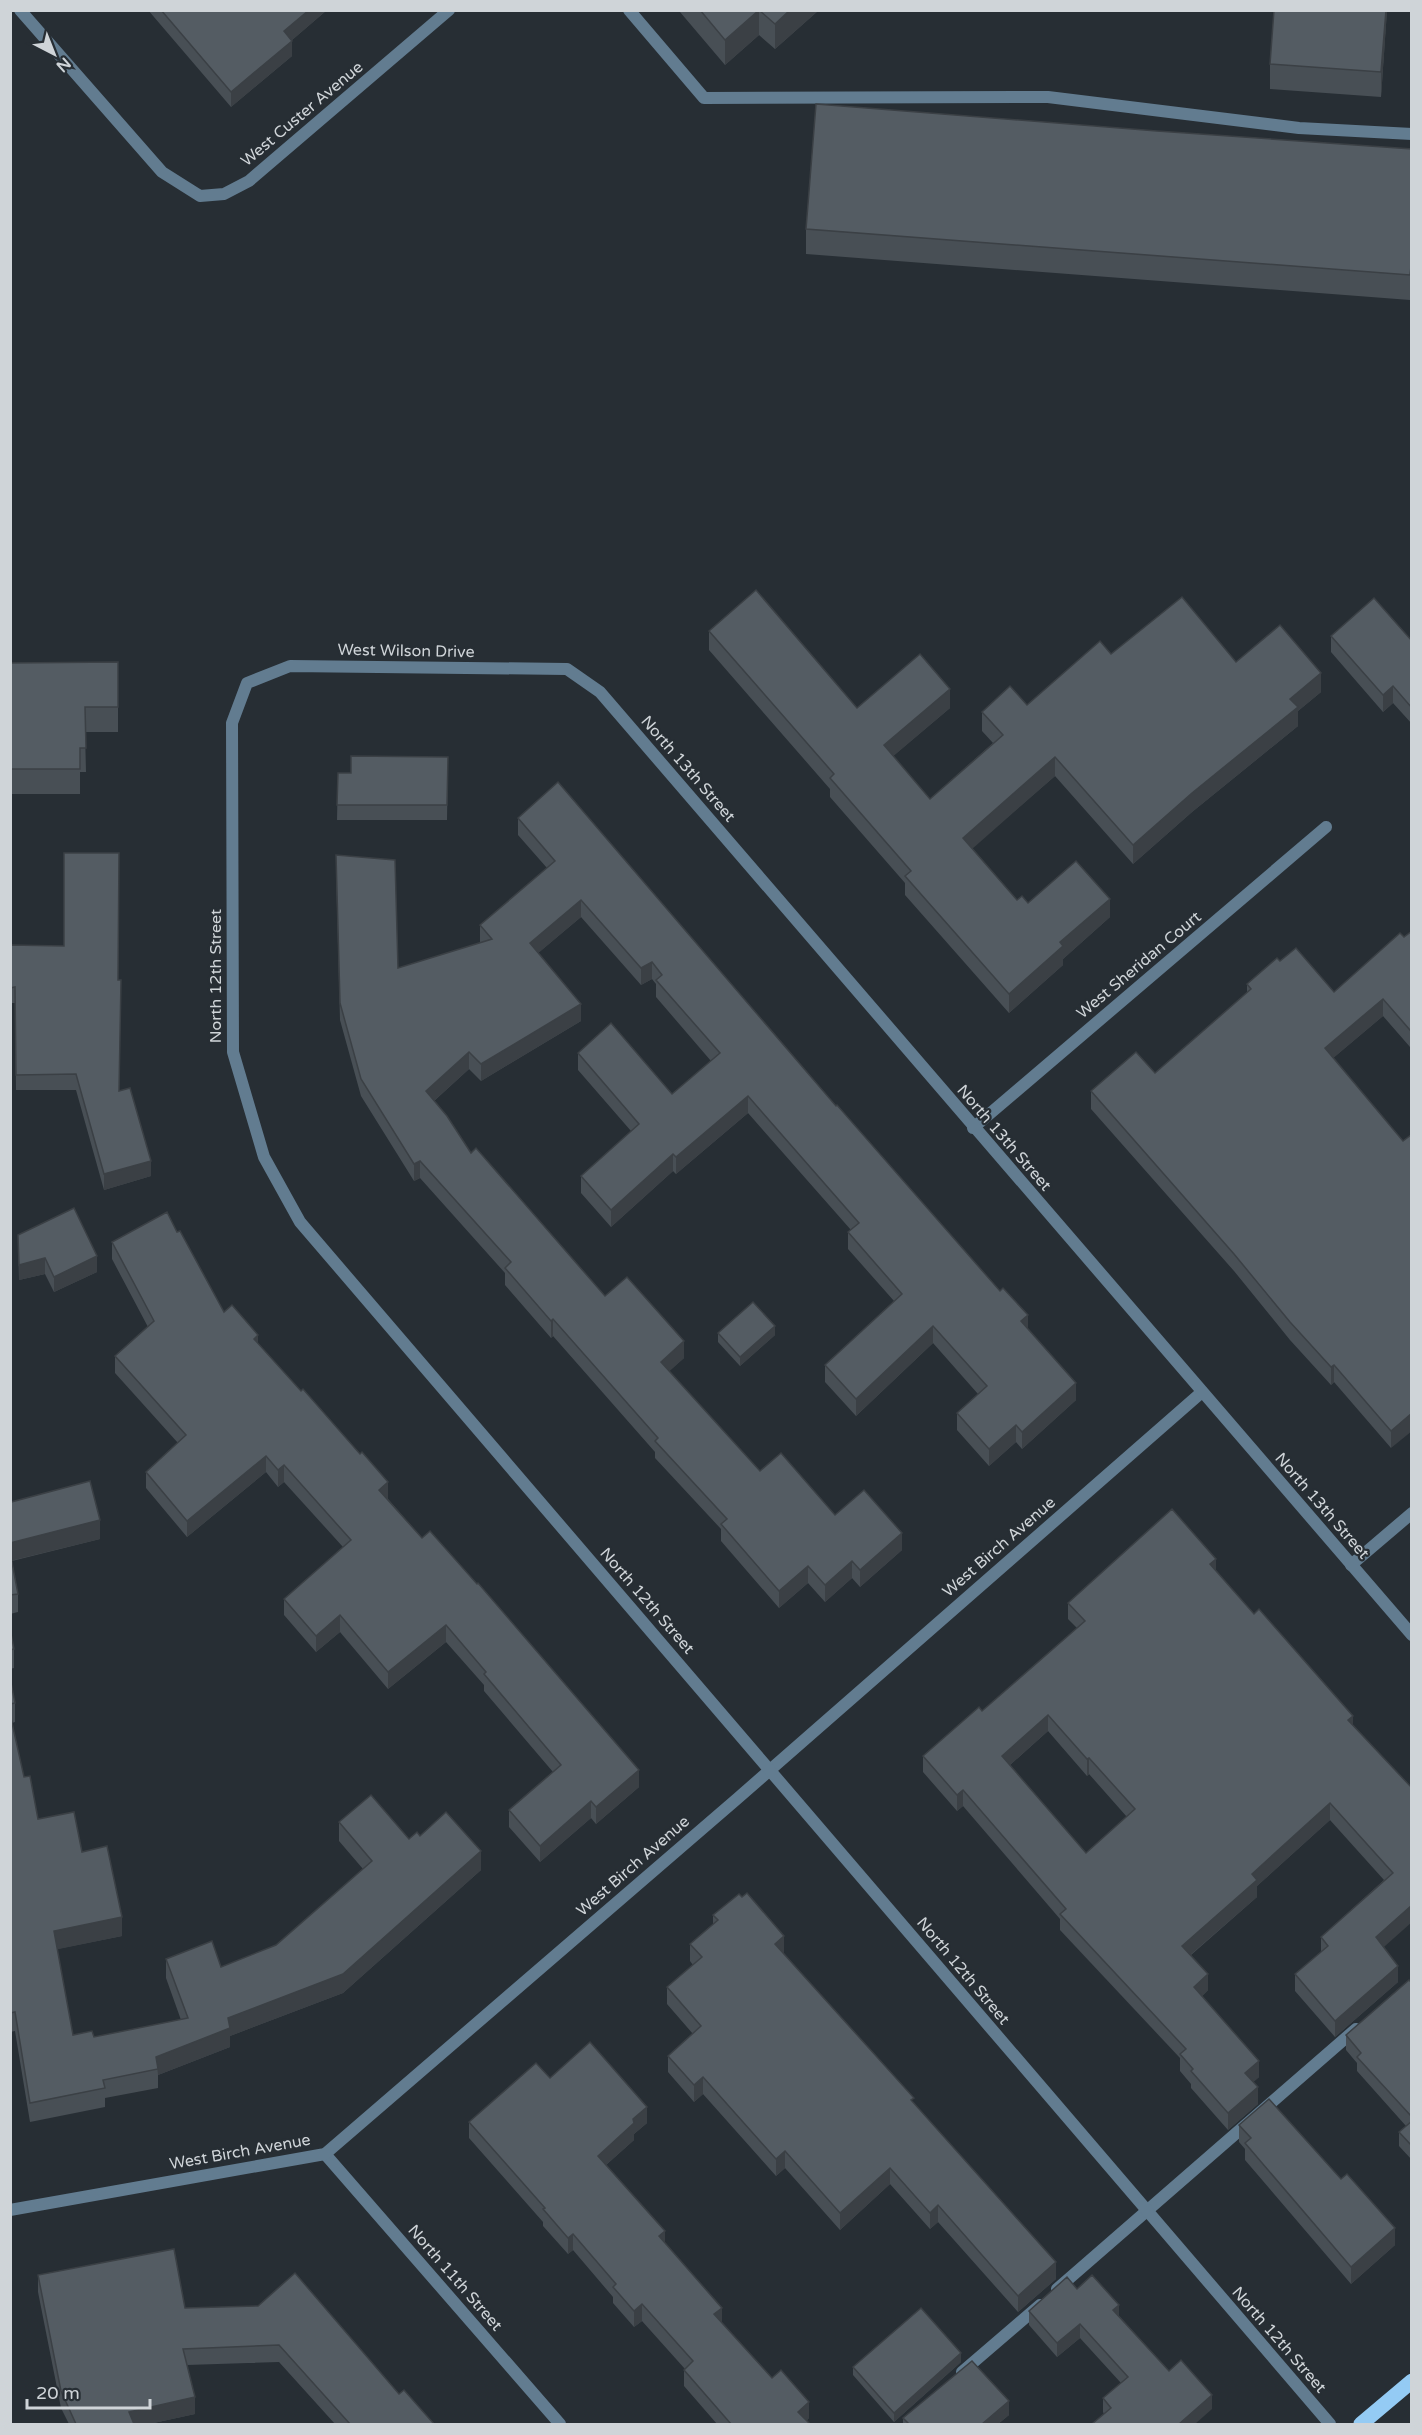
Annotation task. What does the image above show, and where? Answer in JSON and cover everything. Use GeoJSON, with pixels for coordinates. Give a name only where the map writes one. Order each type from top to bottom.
{"type":"FeatureCollection","features":[{"type":"Feature","properties":{"kind":"main road"},"geometry":{"type":"LineString","coordinates":[[1361,2424],[1412,2381]]}},
{"type":"Feature","properties":{"kind":"street","name":"West Custer Avenue"},"geometry":{"type":"LineString","coordinates":[[20,10],[162,172],[200,196],[224,194],[249,181],[450,10]]}},
{"type":"Feature","properties":{"kind":"street"},"geometry":{"type":"LineString","coordinates":[[629,10],[704,98],[1048,97],[1299,128],[1412,135]]}},
{"type":"Feature","properties":{"kind":"street","name":"West Wilson Drive"},"geometry":{"type":"LineString","coordinates":[[247,683],[290,666],[567,669]]}},
{"type":"Feature","properties":{"kind":"street","name":"North 13th Street"},"geometry":{"type":"LineString","coordinates":[[567,669],[600,692],[973,1128],[1412,1635]]}},
{"type":"Feature","properties":{"kind":"street","name":"North 12th Street"},"geometry":{"type":"LineString","coordinates":[[247,683],[232,723],[233,1052],[264,1157],[300,1222],[1330,2424]]}},
{"type":"Feature","properties":{"kind":"street","name":"West Sheridan Court"},"geometry":{"type":"LineString","coordinates":[[973,1128],[1326,827]]}},
{"type":"Feature","properties":{"kind":"street","name":"West Birch Avenue"},"geometry":{"type":"LineString","coordinates":[[10,2210],[325,2154],[771,1769],[1202,1392]]}},
{"type":"Feature","properties":{"kind":"street"},"geometry":{"type":"LineString","coordinates":[[1351,1565],[1412,1513]]}},
{"type":"Feature","properties":{"kind":"street"},"geometry":{"type":"LineString","coordinates":[[956,2378],[1367,2019]]}},
{"type":"Feature","properties":{"kind":"street","name":"North 11th Street"},"geometry":{"type":"LineString","coordinates":[[325,2154],[560,2424]]}},
{"type":"Feature","properties":{"kind":"building"},"geometry":{"type":"Polygon","coordinates":[[[161,10],[309,10],[284,31],[292,41],[231,92],[161,10]]]}},
{"type":"Feature","properties":{"kind":"building"},"geometry":{"type":"Polygon","coordinates":[[[700,10],[759,10],[725,40],[700,10]]]}},
{"type":"Feature","properties":{"kind":"building"},"geometry":{"type":"Polygon","coordinates":[[[759,10],[790,10],[775,24],[759,10]]]}},
{"type":"Feature","properties":{"kind":"building"},"geometry":{"type":"Polygon","coordinates":[[[1274,10],[1386,10],[1381,72],[1270,64],[1274,10]]]}},
{"type":"Feature","properties":{"kind":"building"},"geometry":{"type":"Polygon","coordinates":[[[816,104],[1412,149],[1410,275],[806,229],[816,104]]]}},
{"type":"Feature","properties":{"kind":"building"},"geometry":{"type":"Polygon","coordinates":[[[756,590],[857,708],[920,654],[950,689],[884,745],[930,799],[1003,735],[982,712],[1010,686],[1027,705],[1100,641],[1111,654],[1182,597],[1236,662],[1280,625],[1321,673],[1290,699],[1298,707],[1192,793],[1133,845],[1055,757],[963,838],[1017,900],[1022,896],[1028,903],[1076,861],[1110,899],[1060,942],[1063,946],[1009,994],[905,876],[911,871],[830,778],[834,774],[709,631],[756,590]]]}},
{"type":"Feature","properties":{"kind":"building"},"geometry":{"type":"Polygon","coordinates":[[[1374,598],[1412,641],[1412,708],[1393,686],[1383,695],[1331,636],[1374,598]]]}},
{"type":"Feature","properties":{"kind":"building"},"geometry":{"type":"Polygon","coordinates":[[[118,662],[118,707],[85,707],[86,748],[80,748],[80,769],[11,769],[10,663],[118,662]]]}},
{"type":"Feature","properties":{"kind":"building"},"geometry":{"type":"Polygon","coordinates":[[[351,756],[448,757],[447,805],[337,805],[338,773],[351,773],[351,756]]]}},
{"type":"Feature","properties":{"kind":"building"},"geometry":{"type":"Polygon","coordinates":[[[558,782],[836,1106],[1000,1291],[1003,1288],[1028,1315],[1021,1321],[1076,1383],[1022,1432],[1016,1425],[989,1449],[957,1413],[987,1386],[933,1326],[856,1399],[825,1365],[902,1294],[848,1232],[859,1223],[748,1096],[676,1157],[673,1154],[611,1210],[581,1176],[639,1124],[578,1053],[611,1023],[672,1094],[720,1053],[656,980],[662,975],[652,962],[641,968],[581,900],[530,943],[581,1004],[481,1064],[469,1052],[426,1091],[447,1116],[471,1153],[476,1148],[605,1296],[627,1277],[684,1341],[661,1362],[760,1471],[781,1453],[835,1515],[864,1490],[902,1533],[860,1570],[852,1561],[825,1585],[808,1566],[779,1591],[721,1524],[727,1519],[655,1441],[658,1438],[505,1268],[511,1262],[420,1161],[414,1164],[361,1079],[340,1003],[336,855],[395,860],[398,968],[492,939],[480,925],[555,861],[518,818],[558,782]]]}},
{"type":"Feature","properties":{"kind":"building"},"geometry":{"type":"Polygon","coordinates":[[[64,853],[119,853],[118,980],[121,980],[119,1091],[130,1088],[151,1161],[104,1174],[76,1074],[16,1075],[15,987],[10,988],[10,945],[64,946],[64,853]]]}},
{"type":"Feature","properties":{"kind":"building"},"geometry":{"type":"Polygon","coordinates":[[[1412,931],[1412,1029],[1410,1030],[1383,999],[1325,1048],[1403,1141],[1412,1136],[1412,1413],[1391,1431],[1334,1365],[1331,1367],[1290,1322],[1234,1254],[1091,1091],[1136,1052],[1155,1073],[1251,989],[1247,984],[1277,958],[1280,961],[1296,948],[1334,992],[1400,933],[1404,937],[1412,931]]]}},
{"type":"Feature","properties":{"kind":"building"},"geometry":{"type":"Polygon","coordinates":[[[74,1208],[97,1256],[54,1277],[45,1258],[19,1265],[18,1235],[74,1208]]]}},
{"type":"Feature","properties":{"kind":"building"},"geometry":{"type":"Polygon","coordinates":[[[167,1212],[177,1232],[180,1231],[224,1312],[232,1305],[258,1335],[254,1339],[388,1482],[379,1490],[422,1538],[430,1531],[478,1583],[639,1770],[596,1807],[591,1801],[540,1846],[509,1810],[561,1765],[446,1625],[388,1672],[340,1615],[316,1636],[284,1599],[351,1540],[284,1465],[278,1470],[266,1456],[187,1521],[146,1472],[186,1435],[115,1356],[154,1321],[112,1242],[167,1212]]]}},
{"type":"Feature","properties":{"kind":"building"},"geometry":{"type":"Polygon","coordinates":[[[753,1302],[775,1326],[740,1357],[718,1333],[753,1302]]]}},
{"type":"Feature","properties":{"kind":"building"},"geometry":{"type":"Polygon","coordinates":[[[90,1481],[100,1520],[10,1543],[10,1500],[11,1502],[90,1481]]]}},
{"type":"Feature","properties":{"kind":"building"},"geometry":{"type":"Polygon","coordinates":[[[1172,1509],[1216,1559],[1210,1564],[1254,1614],[1259,1609],[1353,1716],[1348,1720],[1412,1788],[1412,1905],[1376,1937],[1398,1966],[1335,2021],[1295,1974],[1328,1946],[1321,1937],[1393,1873],[1330,1803],[1252,1874],[1257,1880],[1182,1946],[1208,1974],[1194,1987],[1259,2061],[1245,2073],[1258,2087],[1228,2113],[1191,2071],[1193,2069],[1180,2054],[1186,2049],[1060,1914],[1066,1909],[963,1790],[957,1795],[923,1756],[979,1707],[982,1711],[1085,1621],[1068,1603],[1172,1509]],[[1048,1715],[1002,1756],[1086,1853],[1135,1809],[1089,1758],[1087,1759],[1048,1715]]]}},
{"type":"Feature","properties":{"kind":"building"},"geometry":{"type":"Polygon","coordinates":[[[10,1552],[18,1594],[10,1595],[10,1552]]]}},
{"type":"Feature","properties":{"kind":"building"},"geometry":{"type":"Polygon","coordinates":[[[10,1629],[14,1649],[10,1650],[10,1629]]]}},
{"type":"Feature","properties":{"kind":"building"},"geometry":{"type":"Polygon","coordinates":[[[10,1678],[15,1703],[10,1704],[10,1678]]]}},
{"type":"Feature","properties":{"kind":"building"},"geometry":{"type":"Polygon","coordinates":[[[10,1714],[24,1777],[30,1776],[38,1819],[74,1812],[82,1852],[107,1846],[122,1917],[54,1931],[73,2035],[92,2031],[94,2037],[188,2018],[166,1959],[212,1941],[221,1967],[276,1945],[372,1861],[339,1822],[371,1795],[409,1839],[417,1832],[420,1836],[446,1812],[481,1851],[343,1974],[228,2018],[230,2028],[156,2057],[158,2069],[103,2080],[105,2088],[30,2103],[15,2012],[10,2013],[10,1714]]]}},
{"type":"Feature","properties":{"kind":"building"},"geometry":{"type":"Polygon","coordinates":[[[747,1893],[784,1936],[775,1944],[914,2098],[911,2100],[1056,2262],[1018,2296],[938,2205],[930,2213],[890,2168],[840,2213],[785,2151],[776,2159],[703,2077],[694,2085],[668,2056],[701,2026],[667,1987],[702,1957],[690,1944],[718,1920],[713,1915],[739,1894],[742,1897],[747,1893]]]}},
{"type":"Feature","properties":{"kind":"building"},"geometry":{"type":"Polygon","coordinates":[[[1409,1980],[1412,1983],[1412,2117],[1357,2057],[1361,2053],[1346,2035],[1409,1980]]]}},
{"type":"Feature","properties":{"kind":"building"},"geometry":{"type":"Polygon","coordinates":[[[590,2042],[647,2107],[633,2119],[634,2123],[598,2156],[665,2231],[659,2236],[722,2308],[714,2314],[772,2378],[781,2370],[809,2402],[798,2412],[810,2424],[731,2424],[684,2370],[693,2361],[642,2304],[634,2311],[613,2287],[616,2284],[573,2234],[568,2238],[543,2209],[545,2208],[469,2122],[536,2063],[550,2078],[590,2042]]]}},
{"type":"Feature","properties":{"kind":"building"},"geometry":{"type":"Polygon","coordinates":[[[1269,2099],[1341,2179],[1347,2174],[1395,2228],[1351,2267],[1245,2143],[1251,2138],[1239,2125],[1269,2099]]]}},
{"type":"Feature","properties":{"kind":"building"},"geometry":{"type":"Polygon","coordinates":[[[1412,2121],[1412,2146],[1399,2132],[1412,2121]]]}},
{"type":"Feature","properties":{"kind":"building"},"geometry":{"type":"Polygon","coordinates":[[[174,2249],[185,2308],[258,2306],[295,2273],[399,2394],[404,2390],[434,2424],[350,2424],[279,2345],[183,2349],[195,2397],[129,2412],[134,2424],[76,2424],[61,2391],[38,2275],[174,2249]]]}},
{"type":"Feature","properties":{"kind":"building"},"geometry":{"type":"Polygon","coordinates":[[[1092,2275],[1119,2305],[1113,2310],[1169,2371],[1181,2360],[1212,2395],[1179,2424],[1092,2424],[1111,2408],[1103,2398],[1128,2377],[1080,2324],[1057,2343],[1029,2311],[1067,2277],[1077,2289],[1092,2275]]]}},
{"type":"Feature","properties":{"kind":"building"},"geometry":{"type":"Polygon","coordinates":[[[921,2308],[961,2353],[894,2413],[853,2367],[921,2308]]]}},
{"type":"Feature","properties":{"kind":"building"},"geometry":{"type":"Polygon","coordinates":[[[972,2361],[1009,2401],[982,2424],[909,2424],[903,2418],[972,2361]]]}}]}
